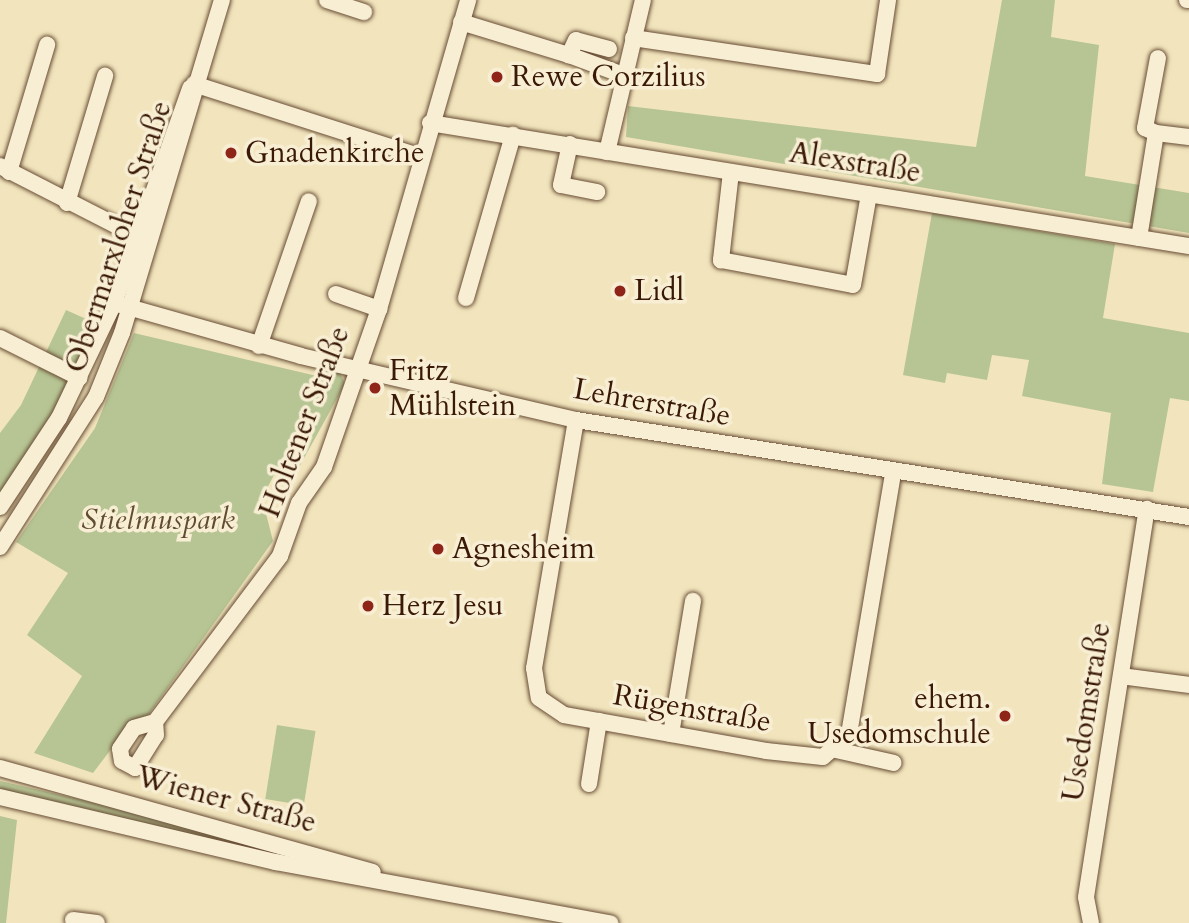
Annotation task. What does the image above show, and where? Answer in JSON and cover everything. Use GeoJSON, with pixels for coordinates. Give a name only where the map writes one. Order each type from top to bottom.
{"type":"FeatureCollection","features":[{"type":"Feature","properties":{"kind":"street","name":"Obermarxloher Straße"},"geometry":{"type":"LineString","coordinates":[[0,507],[122,306],[137,236],[194,84],[222,0]]}},
{"type":"Feature","properties":{"kind":"street"},"geometry":{"type":"LineString","coordinates":[[327,0],[364,12]]}},
{"type":"Feature","properties":{"kind":"street","name":"Holtener Straße"},"geometry":{"type":"LineString","coordinates":[[155,722],[292,534],[299,503],[324,467],[379,309],[430,123],[468,0]]}},
{"type":"Feature","properties":{"kind":"street"},"geometry":{"type":"LineString","coordinates":[[607,152],[623,75],[643,0]]}},
{"type":"Feature","properties":{"kind":"street"},"geometry":{"type":"LineString","coordinates":[[633,38],[877,74],[888,0]]}},
{"type":"Feature","properties":{"kind":"street"},"geometry":{"type":"LineString","coordinates":[[461,22],[569,55],[623,75]]}},
{"type":"Feature","properties":{"kind":"street"},"geometry":{"type":"LineString","coordinates":[[569,55],[576,40],[609,49]]}},
{"type":"Feature","properties":{"kind":"street"},"geometry":{"type":"LineString","coordinates":[[47,45],[5,169],[67,203],[137,236]]}},
{"type":"Feature","properties":{"kind":"street"},"geometry":{"type":"LineString","coordinates":[[1158,58],[1145,128],[1156,133],[1189,137]]}},
{"type":"Feature","properties":{"kind":"street"},"geometry":{"type":"LineString","coordinates":[[67,203],[105,76]]}},
{"type":"Feature","properties":{"kind":"street","name":"Obermarxloher Straße"},"geometry":{"type":"LineString","coordinates":[[0,548],[96,397],[122,306],[195,99],[194,84]]}},
{"type":"Feature","properties":{"kind":"street"},"geometry":{"type":"LineString","coordinates":[[194,84],[421,157]]}},
{"type":"Feature","properties":{"kind":"street","name":"Alexstraße"},"geometry":{"type":"LineString","coordinates":[[430,123],[1189,246]]}},
{"type":"Feature","properties":{"kind":"street"},"geometry":{"type":"LineString","coordinates":[[1139,238],[1156,133]]}},
{"type":"Feature","properties":{"kind":"street"},"geometry":{"type":"LineString","coordinates":[[466,298],[513,135]]}},
{"type":"Feature","properties":{"kind":"street"},"geometry":{"type":"LineString","coordinates":[[570,144],[561,185],[597,192]]}},
{"type":"Feature","properties":{"kind":"street"},"geometry":{"type":"LineString","coordinates":[[731,172],[722,260],[853,285],[869,194]]}},
{"type":"Feature","properties":{"kind":"street"},"geometry":{"type":"LineString","coordinates":[[259,346],[309,201]]}},
{"type":"Feature","properties":{"kind":"street","name":"Holtener Straße"},"geometry":{"type":"LineString","coordinates":[[336,294],[379,309]]}},
{"type":"Feature","properties":{"kind":"street","name":"Lehrerstraße"},"geometry":{"type":"LineString","coordinates":[[122,306],[259,346],[359,366],[576,420],[893,473],[1189,517]]}},
{"type":"Feature","properties":{"kind":"street"},"geometry":{"type":"LineString","coordinates":[[0,338],[80,378]]}},
{"type":"Feature","properties":{"kind":"street","name":"Rügenstraße"},"geometry":{"type":"LineString","coordinates":[[576,420],[533,684],[550,708],[599,721],[814,757],[836,750]]}},
{"type":"Feature","properties":{"kind":"street"},"geometry":{"type":"LineString","coordinates":[[893,473],[853,724],[836,750],[894,763]]}},
{"type":"Feature","properties":{"kind":"street","name":"Usedomstraße"},"geometry":{"type":"LineString","coordinates":[[1091,923],[1086,897],[1147,509]]}},
{"type":"Feature","properties":{"kind":"street"},"geometry":{"type":"LineString","coordinates":[[671,734],[693,601]]}},
{"type":"Feature","properties":{"kind":"street"},"geometry":{"type":"LineString","coordinates":[[1121,676],[1189,685]]}},
{"type":"Feature","properties":{"kind":"street"},"geometry":{"type":"LineString","coordinates":[[589,784],[599,721]]}},
{"type":"Feature","properties":{"kind":"street","name":"Wiener Straße"},"geometry":{"type":"LineString","coordinates":[[0,768],[301,847],[435,892]]}},
{"type":"Feature","properties":{"kind":"street","name":"Wiener Straße"},"geometry":{"type":"LineString","coordinates":[[0,797],[435,892],[610,923]]}},
{"type":"Feature","properties":{"kind":"street"},"geometry":{"type":"LineString","coordinates":[[73,920],[97,923]]}},
{"type":"Feature","properties":{"kind":"green space"},"geometry":{"type":"Polygon","coordinates":[[[1002,0],[1055,0],[1051,37],[1099,45],[1085,176],[1189,193],[1189,233],[626,137],[628,106],[976,147],[1002,0]]]}},
{"type":"Feature","properties":{"kind":"green space"},"geometry":{"type":"Polygon","coordinates":[[[932,213],[1115,244],[1103,318],[1189,333],[1189,401],[1170,398],[1153,492],[1102,484],[1111,413],[1022,396],[1029,360],[992,355],[987,380],[947,373],[945,383],[903,375],[932,213]]]}},
{"type":"Feature","properties":{"kind":"green space"},"geometry":{"type":"Polygon","coordinates":[[[66,310],[102,326],[77,379],[0,502],[0,433],[21,405],[66,310]]]}},
{"type":"Feature","properties":{"kind":"green space","name":"Stielmuspark"},"geometry":{"type":"Polygon","coordinates":[[[134,333],[317,376],[340,372],[345,384],[292,480],[274,475],[262,498],[273,541],[146,718],[131,723],[93,773],[34,753],[82,676],[27,635],[68,573],[16,542],[95,428],[134,333]]]}},
{"type":"Feature","properties":{"kind":"green space"},"geometry":{"type":"Polygon","coordinates":[[[277,725],[316,731],[304,805],[265,799],[277,725]]]}},
{"type":"Feature","properties":{"kind":"green space"},"geometry":{"type":"Polygon","coordinates":[[[0,781],[104,805],[328,866],[0,790],[0,781]]]}},
{"type":"Feature","properties":{"kind":"green space"},"geometry":{"type":"Polygon","coordinates":[[[0,816],[17,820],[6,923],[0,923],[0,816]]]}},
{"type":"Feature","properties":{"kind":"place","name":"Rewe Corzilius"},"geometry":{"type":"Point","coordinates":[497,77]}},
{"type":"Feature","properties":{"kind":"place","name":"Gnadenkirche"},"geometry":{"type":"Point","coordinates":[231,153]}},
{"type":"Feature","properties":{"kind":"place","name":"Lidl"},"geometry":{"type":"Point","coordinates":[620,291]}},
{"type":"Feature","properties":{"kind":"place","name":"Fritz Mühlstein"},"geometry":{"type":"Point","coordinates":[375,388]}},
{"type":"Feature","properties":{"kind":"place","name":"Agnesheim"},"geometry":{"type":"Point","coordinates":[438,549]}},
{"type":"Feature","properties":{"kind":"place","name":"Herz Jesu"},"geometry":{"type":"Point","coordinates":[368,606]}},
{"type":"Feature","properties":{"kind":"place","name":"ehem. Usedomschule"},"geometry":{"type":"Point","coordinates":[1005,716]}}]}
